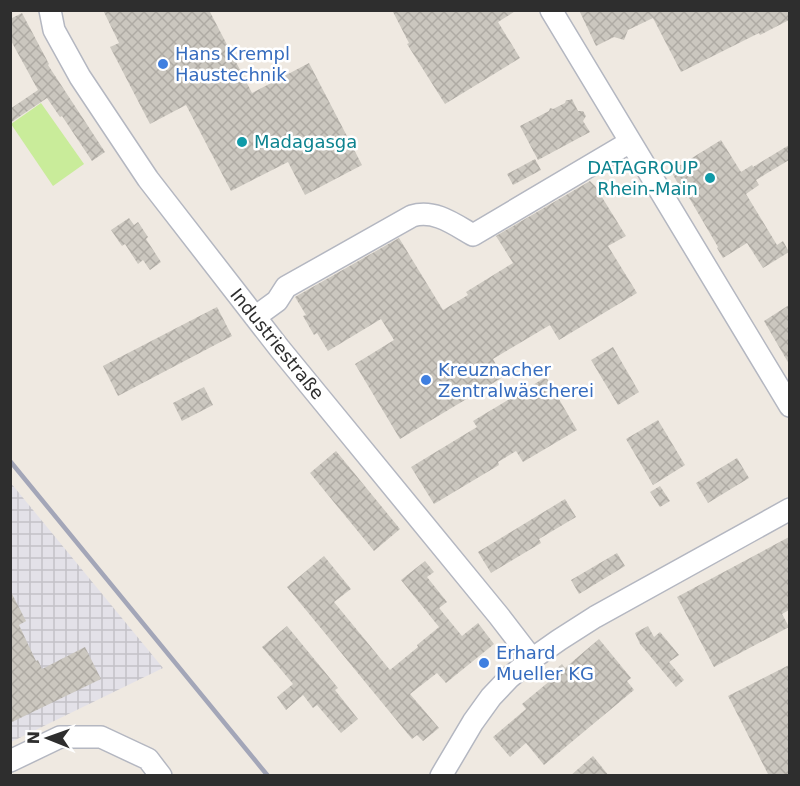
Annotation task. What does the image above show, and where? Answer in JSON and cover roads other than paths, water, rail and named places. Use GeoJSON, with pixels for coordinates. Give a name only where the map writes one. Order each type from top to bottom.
{"type":"FeatureCollection","features":[{"type":"Feature","properties":{"kind":"street","name":"Industriestraße"},"geometry":{"type":"LineString","coordinates":[[50,10],[54,30],[77,71],[148,179],[255,317],[532,659]]}},
{"type":"Feature","properties":{"kind":"street"},"geometry":{"type":"LineString","coordinates":[[551,10],[789,405]]}},
{"type":"Feature","properties":{"kind":"street"},"geometry":{"type":"LineString","coordinates":[[255,317],[277,301],[286,287],[412,216],[421,213],[432,214],[473,235],[630,142]]}},
{"type":"Feature","properties":{"kind":"street"},"geometry":{"type":"LineString","coordinates":[[441,776],[473,722],[491,697],[532,659],[595,617],[789,509]]}},
{"type":"Feature","properties":{"kind":"street"},"geometry":{"type":"LineString","coordinates":[[10,761],[60,737],[101,737],[148,759],[161,776]]}},
{"type":"Feature","properties":{"kind":"railway"},"geometry":{"type":"LineString","coordinates":[[10,461],[268,776]]}},
{"type":"Feature","properties":{"kind":"place","name":"Hans Krempl Haustechnik"},"geometry":{"type":"Point","coordinates":[163,64]}},
{"type":"Feature","properties":{"kind":"place","name":"Madagasga"},"geometry":{"type":"Point","coordinates":[242,142]}},
{"type":"Feature","properties":{"kind":"place","name":"DATAGROUP Rhein-Main"},"geometry":{"type":"Point","coordinates":[710,178]}},
{"type":"Feature","properties":{"kind":"place","name":"Kreuznacher Zentralwäscherei"},"geometry":{"type":"Point","coordinates":[426,380]}},
{"type":"Feature","properties":{"kind":"place","name":"Erhard Mueller KG"},"geometry":{"type":"Point","coordinates":[484,663]}}]}
